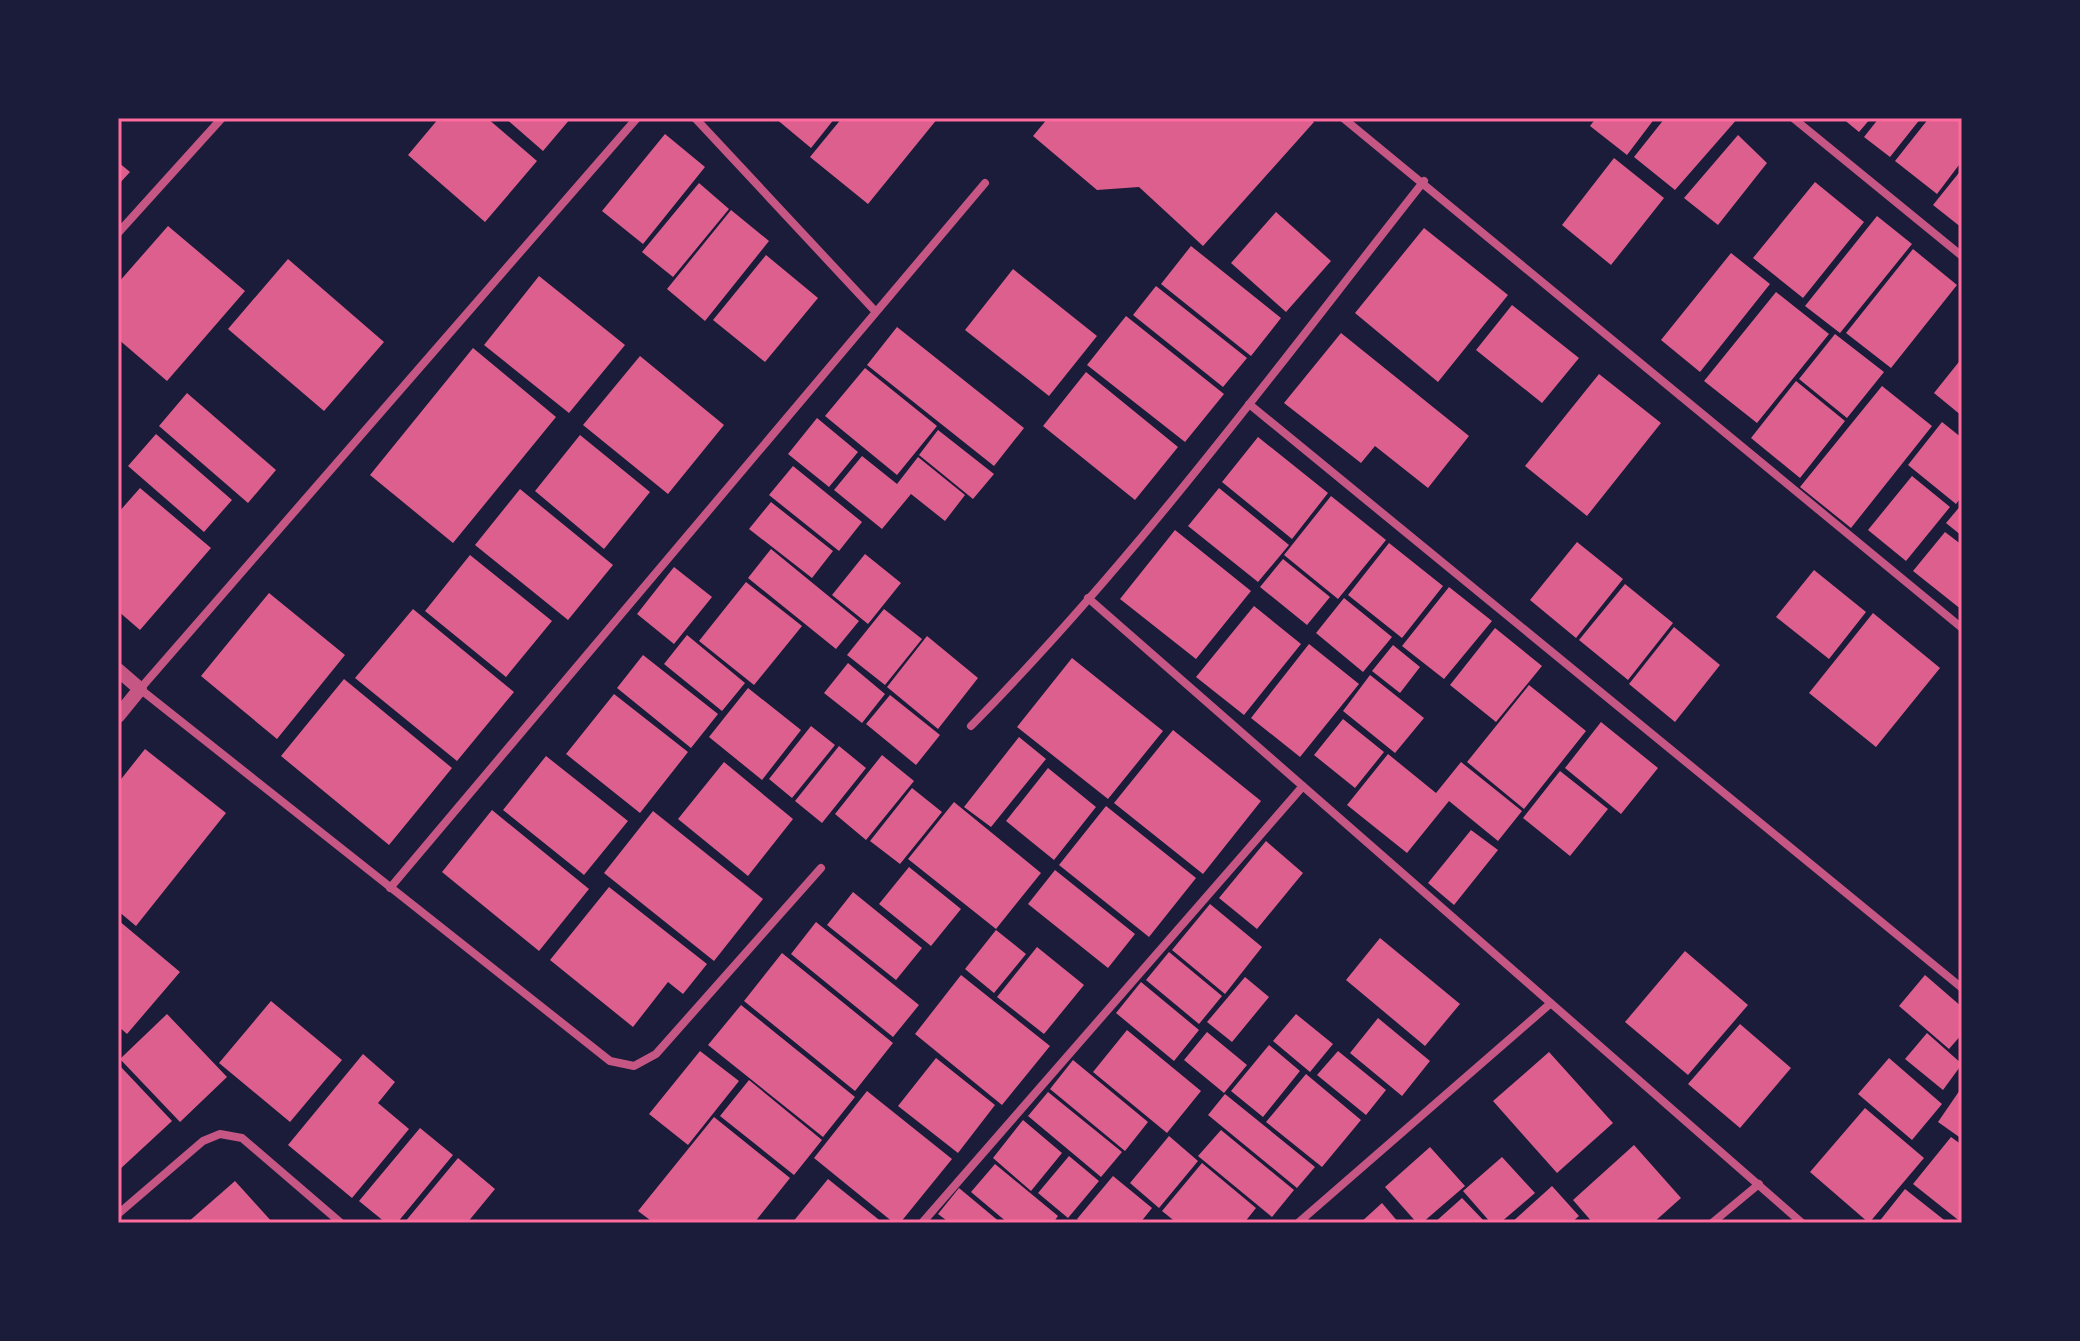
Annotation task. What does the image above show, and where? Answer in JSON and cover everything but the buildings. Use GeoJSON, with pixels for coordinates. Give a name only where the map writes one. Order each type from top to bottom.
{"type":"FeatureCollection","features":[{"type":"Feature","properties":{"kind":"street"},"geometry":{"type":"LineString","coordinates":[[118,233],[222,118]]}},
{"type":"Feature","properties":{"kind":"street"},"geometry":{"type":"LineString","coordinates":[[118,716],[637,118]]}},
{"type":"Feature","properties":{"kind":"street"},"geometry":{"type":"LineString","coordinates":[[695,118],[875,311]]}},
{"type":"Feature","properties":{"kind":"street"},"geometry":{"type":"LineString","coordinates":[[1343,118],[1424,181],[1962,628]]}},
{"type":"Feature","properties":{"kind":"street"},"geometry":{"type":"LineString","coordinates":[[1793,118],[1962,256]]}},
{"type":"Feature","properties":{"kind":"street"},"geometry":{"type":"LineString","coordinates":[[971,726],[1088,598],[1249,404],[1424,181]]}},
{"type":"Feature","properties":{"kind":"street"},"geometry":{"type":"LineString","coordinates":[[390,888],[985,183]]}},
{"type":"Feature","properties":{"kind":"street"},"geometry":{"type":"LineString","coordinates":[[1249,404],[1962,988]]}},
{"type":"Feature","properties":{"kind":"street"},"geometry":{"type":"LineString","coordinates":[[1088,598],[1802,1223]]}},
{"type":"Feature","properties":{"kind":"street"},"geometry":{"type":"LineString","coordinates":[[118,670],[610,1061],[634,1066],[656,1054],[821,868]]}},
{"type":"Feature","properties":{"kind":"street"},"geometry":{"type":"LineString","coordinates":[[922,1223],[1303,786]]}},
{"type":"Feature","properties":{"kind":"street"},"geometry":{"type":"LineString","coordinates":[[1298,1223],[1551,1003]]}},
{"type":"Feature","properties":{"kind":"street"},"geometry":{"type":"LineString","coordinates":[[118,1214],[203,1141],[220,1134],[242,1138],[341,1223]]}},
{"type":"Feature","properties":{"kind":"street"},"geometry":{"type":"LineString","coordinates":[[1712,1223],[1759,1184]]}}]}
